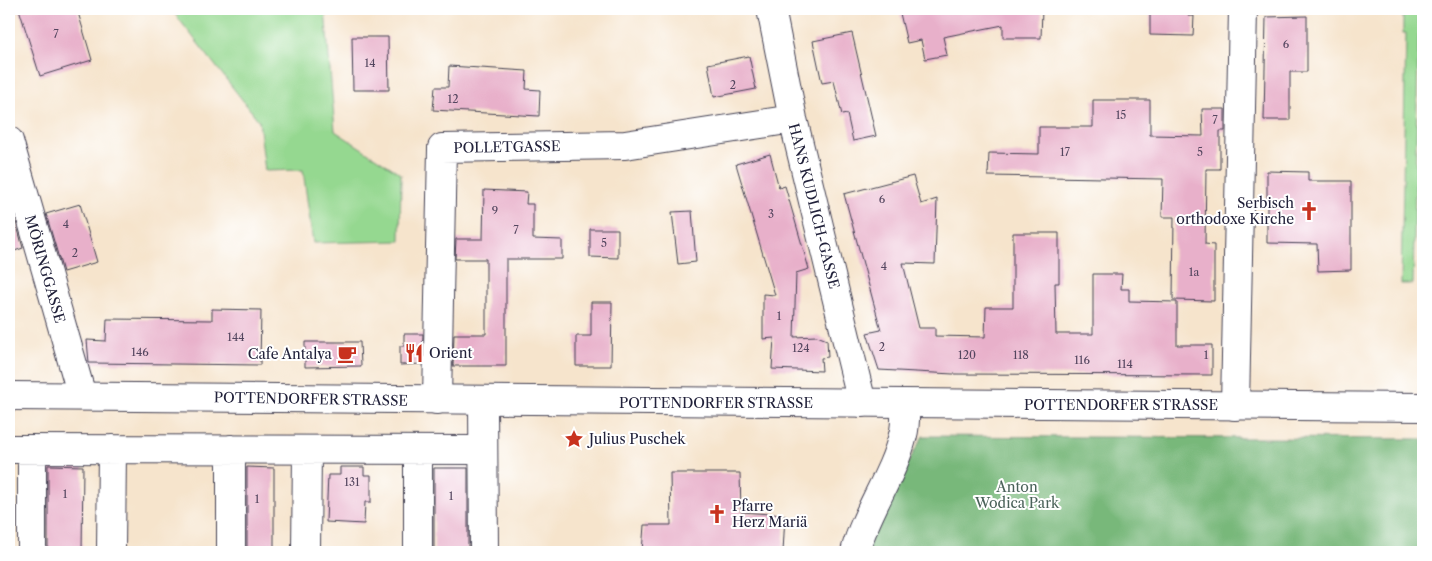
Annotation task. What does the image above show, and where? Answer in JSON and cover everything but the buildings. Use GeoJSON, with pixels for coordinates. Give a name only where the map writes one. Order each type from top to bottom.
{"type":"FeatureCollection","features":[{"type":"Feature","properties":{"kind":"street"},"geometry":{"type":"LineString","coordinates":[[1235,406],[1243,9]]}},
{"type":"Feature","properties":{"kind":"street","name":"HANS KUDLICH-GASSE"},"geometry":{"type":"LineString","coordinates":[[777,10],[793,119],[862,403]]}},
{"type":"Feature","properties":{"kind":"street","name":"POLLETGASSE"},"geometry":{"type":"LineString","coordinates":[[437,400],[442,148],[625,145],[793,119]]}},
{"type":"Feature","properties":{"kind":"street","name":"MÖRINGGASSE"},"geometry":{"type":"LineString","coordinates":[[9,141],[82,396]]}},
{"type":"Feature","properties":{"kind":"street","name":"POTTENDORFER STRASSE"},"geometry":{"type":"LineString","coordinates":[[9,396],[1423,407]]}},
{"type":"Feature","properties":{"kind":"street"},"geometry":{"type":"LineString","coordinates":[[483,401],[484,552]]}},
{"type":"Feature","properties":{"kind":"street"},"geometry":{"type":"LineString","coordinates":[[855,552],[860,532],[894,465],[904,433],[905,404]]}},
{"type":"Feature","properties":{"kind":"street"},"geometry":{"type":"LineString","coordinates":[[32,552],[20,449],[483,450]]}},
{"type":"Feature","properties":{"kind":"street"},"geometry":{"type":"LineString","coordinates":[[111,552],[112,449]]}},
{"type":"Feature","properties":{"kind":"street"},"geometry":{"type":"LineString","coordinates":[[231,449],[231,552]]}},
{"type":"Feature","properties":{"kind":"street"},"geometry":{"type":"LineString","coordinates":[[306,552],[307,450]]}},
{"type":"Feature","properties":{"kind":"street"},"geometry":{"type":"LineString","coordinates":[[418,450],[418,552]]}},
{"type":"Feature","properties":{"kind":"green space"},"geometry":{"type":"Polygon","coordinates":[[[171,9],[325,9],[335,131],[401,174],[400,241],[313,243],[303,170],[265,171],[259,121],[171,9]]]}},
{"type":"Feature","properties":{"kind":"green space"},"geometry":{"type":"Polygon","coordinates":[[[1403,11],[1419,11],[1413,284],[1401,284],[1406,33],[1403,33],[1403,11]]]}},
{"type":"Feature","properties":{"kind":"green space","name":"Anton Wodica Park"},"geometry":{"type":"Polygon","coordinates":[[[923,436],[1423,439],[1423,552],[866,552],[874,522],[923,436]]]}},
{"type":"Feature","properties":{"kind":"place","name":"Serbisch orthodoxe Kirche"},"geometry":{"type":"Point","coordinates":[1309,211]}},
{"type":"Feature","properties":{"kind":"place","name":"Orient"},"geometry":{"type":"Point","coordinates":[414,353]}},
{"type":"Feature","properties":{"kind":"place","name":"Cafe Antalya"},"geometry":{"type":"Point","coordinates":[347,354]}},
{"type":"Feature","properties":{"kind":"place","name":"Julius Puschek"},"geometry":{"type":"Point","coordinates":[574,439]}},
{"type":"Feature","properties":{"kind":"place","name":"Pfarre Herz Mariä"},"geometry":{"type":"Point","coordinates":[717,514]}}]}
